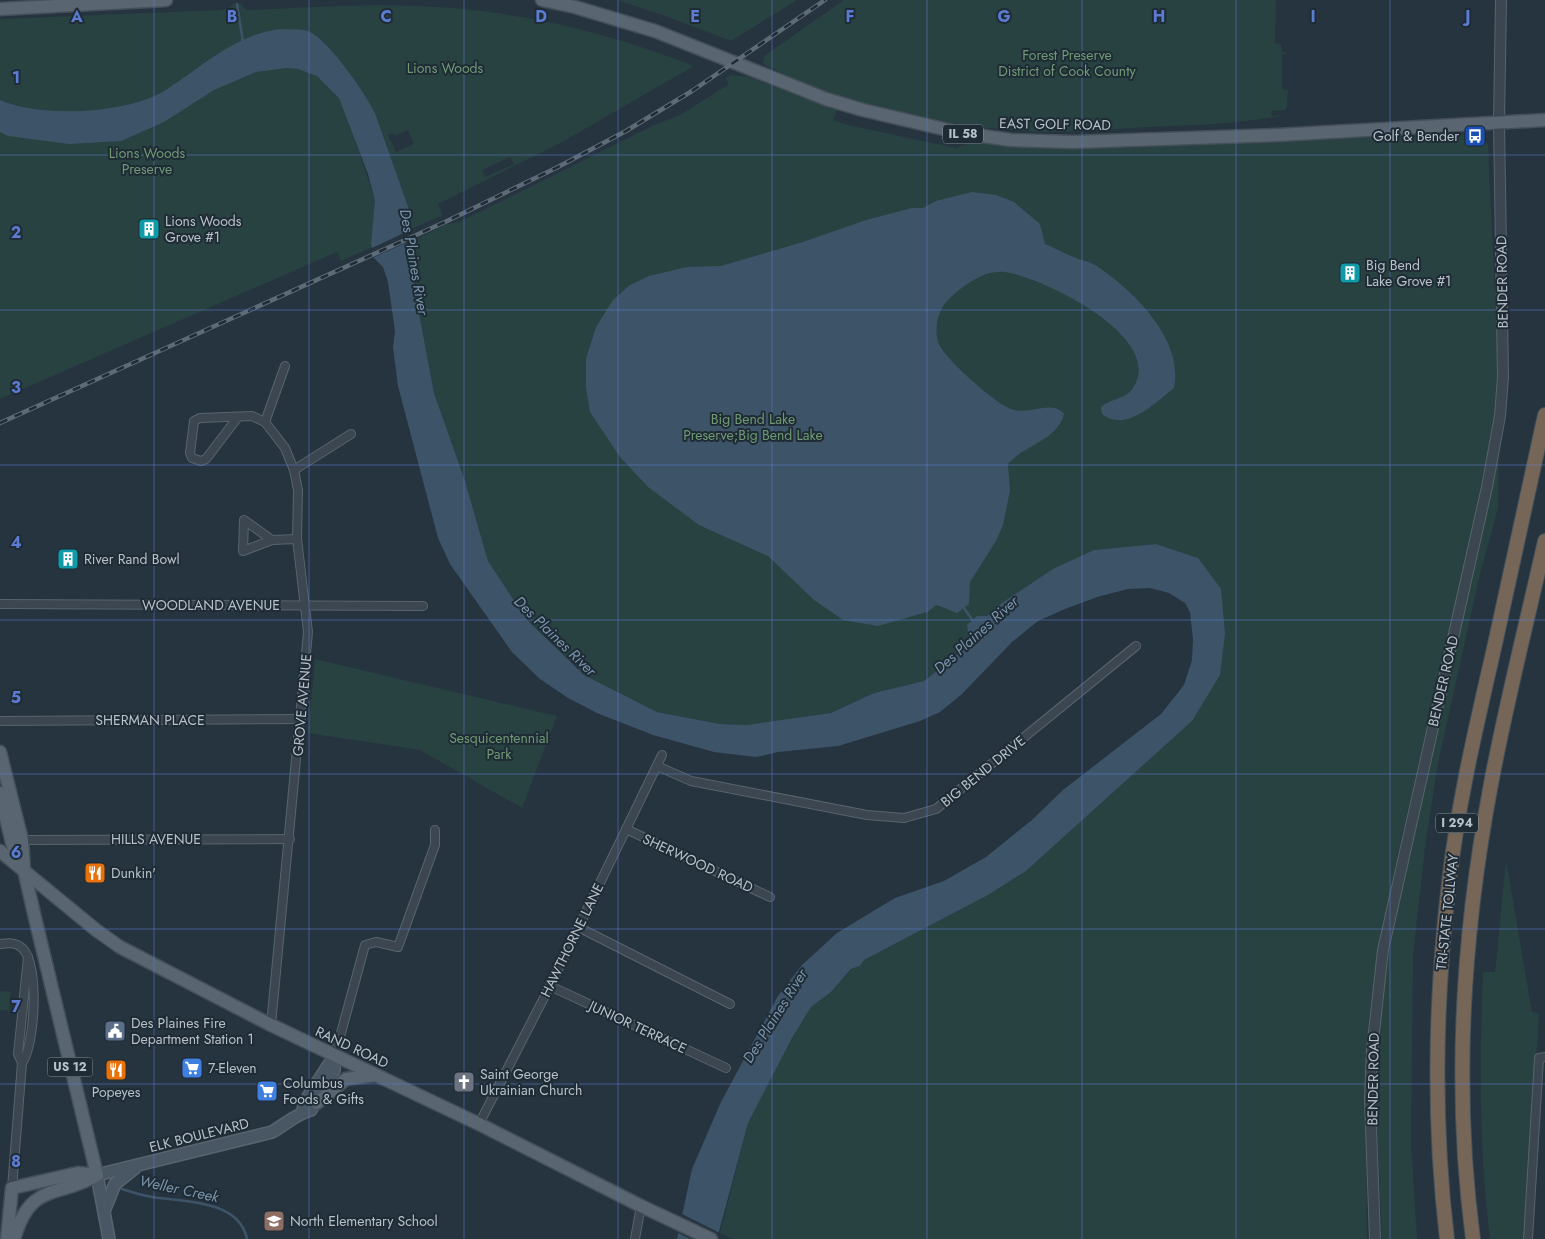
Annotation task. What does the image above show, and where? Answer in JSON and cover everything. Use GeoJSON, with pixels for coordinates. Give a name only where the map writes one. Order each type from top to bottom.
{"type":"FeatureCollection","features":[{"type":"Feature","properties":{"kind":"highway","name":"TRI-STATE TOLLWAY"},"geometry":{"type":"LineString","coordinates":[[1447,1239],[1440,1161],[1438,1054],[1440,992],[1449,882],[1462,795],[1545,415]]}},
{"type":"Feature","properties":{"kind":"highway","name":"TRI-STATE TOLLWAY"},"geometry":{"type":"LineString","coordinates":[[1473,1239],[1464,1116],[1466,997],[1471,925],[1491,784],[1545,541]]}},
{"type":"Feature","properties":{"kind":"main road"},"geometry":{"type":"LineString","coordinates":[[0,9],[116,1],[166,0]]}},
{"type":"Feature","properties":{"kind":"main road","name":"EAST GOLF ROAD"},"geometry":{"type":"LineString","coordinates":[[542,0],[614,17],[655,31],[826,99],[862,110],[961,133],[1011,140],[1074,142],[1269,135],[1499,122]]}},
{"type":"Feature","properties":{"kind":"main road","name":"IL 58"},"geometry":{"type":"LineString","coordinates":[[1499,122],[1545,120]]}},
{"type":"Feature","properties":{"kind":"main road"},"geometry":{"type":"LineString","coordinates":[[0,752],[22,840],[24,870]]}},
{"type":"Feature","properties":{"kind":"main road"},"geometry":{"type":"LineString","coordinates":[[0,794],[2,812],[12,843],[24,870]]}},
{"type":"Feature","properties":{"kind":"main road","name":"RAND ROAD"},"geometry":{"type":"LineString","coordinates":[[0,851],[75,913],[120,947],[271,1025],[479,1124],[641,1206],[711,1239]]}},
{"type":"Feature","properties":{"kind":"main road","name":"US 12"},"geometry":{"type":"LineString","coordinates":[[24,870],[97,1175]]}},
{"type":"Feature","properties":{"kind":"main road","name":"ELK BOULEVARD"},"geometry":{"type":"LineString","coordinates":[[12,1188],[78,1174],[97,1175],[272,1132],[292,1121],[303,1112],[311,1110],[334,1070],[335,1055]]}},
{"type":"Feature","properties":{"kind":"main road","name":"ELK BOULEVARD"},"geometry":{"type":"LineString","coordinates":[[303,1112],[304,1103],[335,1055]]}},
{"type":"Feature","properties":{"kind":"main road"},"geometry":{"type":"LineString","coordinates":[[316,1103],[346,1079],[376,1075]]}},
{"type":"Feature","properties":{"kind":"main road"},"geometry":{"type":"LineString","coordinates":[[104,1212],[116,1184],[130,1171],[144,1164]]}},
{"type":"Feature","properties":{"kind":"main road"},"geometry":{"type":"LineString","coordinates":[[97,1175],[108,1239]]}},
{"type":"Feature","properties":{"kind":"main road","name":"ELK BOULEVARD"},"geometry":{"type":"LineString","coordinates":[[7,1236],[41,1196],[50,1191],[80,1185],[97,1175]]}},
{"type":"Feature","properties":{"kind":"main road"},"geometry":{"type":"LineString","coordinates":[[7,1236],[12,1188]]}},
{"type":"Feature","properties":{"kind":"street","name":"BENDER ROAD"},"geometry":{"type":"LineString","coordinates":[[1375,1239],[1370,1098],[1372,1050],[1383,950],[1488,487],[1500,416],[1503,377],[1499,122],[1501,0]]}},
{"type":"Feature","properties":{"kind":"street"},"geometry":{"type":"LineString","coordinates":[[238,416],[206,459],[201,461],[192,458],[190,453],[194,421],[200,418],[238,416],[252,416],[265,422],[285,366]]}},
{"type":"Feature","properties":{"kind":"street","name":"GROVE AVENUE"},"geometry":{"type":"LineString","coordinates":[[265,422],[285,448],[294,470],[298,490],[298,539],[303,605],[308,632],[271,1025]]}},
{"type":"Feature","properties":{"kind":"street"},"geometry":{"type":"LineString","coordinates":[[294,470],[351,434]]}},
{"type":"Feature","properties":{"kind":"street"},"geometry":{"type":"LineString","coordinates":[[272,540],[244,520],[243,551],[272,540],[298,539]]}},
{"type":"Feature","properties":{"kind":"street","name":"WOODLAND AVENUE"},"geometry":{"type":"LineString","coordinates":[[0,604],[423,606]]}},
{"type":"Feature","properties":{"kind":"street","name":"BIG BEND DRIVE"},"geometry":{"type":"LineString","coordinates":[[657,766],[691,781],[867,815],[904,818],[936,808],[1136,646]]}},
{"type":"Feature","properties":{"kind":"street","name":"SHERMAN PLACE"},"geometry":{"type":"LineString","coordinates":[[0,721],[300,720]]}},
{"type":"Feature","properties":{"kind":"street","name":"HAWTHORNE LANE"},"geometry":{"type":"LineString","coordinates":[[479,1124],[550,986],[662,756]]}},
{"type":"Feature","properties":{"kind":"street","name":"SHERWOOD ROAD"},"geometry":{"type":"LineString","coordinates":[[626,829],[770,897]]}},
{"type":"Feature","properties":{"kind":"street","name":"ELK BOULEVARD"},"geometry":{"type":"LineString","coordinates":[[335,1055],[365,945],[376,942],[398,947],[435,845],[435,830]]}},
{"type":"Feature","properties":{"kind":"street","name":"HILLS AVENUE"},"geometry":{"type":"LineString","coordinates":[[22,840],[290,839]]}},
{"type":"Feature","properties":{"kind":"street"},"geometry":{"type":"LineString","coordinates":[[578,928],[730,1004]]}},
{"type":"Feature","properties":{"kind":"street"},"geometry":{"type":"LineString","coordinates":[[0,944],[14,943],[20,946],[28,957],[32,968],[34,990],[27,1055],[22,1063],[12,1188]]}},
{"type":"Feature","properties":{"kind":"street","name":"JUNIOR TERRACE"},"geometry":{"type":"LineString","coordinates":[[550,986],[726,1068]]}},
{"type":"Feature","properties":{"kind":"street"},"geometry":{"type":"LineString","coordinates":[[1528,1239],[1542,1057]]}},
{"type":"Feature","properties":{"kind":"street"},"geometry":{"type":"LineString","coordinates":[[636,1239],[641,1206]]}},
{"type":"Feature","properties":{"kind":"green space"},"geometry":{"type":"Polygon","coordinates":[[[617,0],[797,0],[731,41],[617,0]]]}},
{"type":"Feature","properties":{"kind":"green space","name":"Forest Preserve District of Cook County"},"geometry":{"type":"Polygon","coordinates":[[[844,0],[1276,0],[1275,43],[1281,44],[1282,52],[1288,53],[1282,55],[1282,89],[1288,90],[1287,108],[1285,110],[1271,111],[1272,116],[1282,115],[1280,116],[1198,125],[1071,132],[1011,130],[900,113],[827,92],[763,64],[764,56],[844,0]]]}},
{"type":"Feature","properties":{"kind":"green space","name":"Lions Woods Preserve"},"geometry":{"type":"Polygon","coordinates":[[[233,4],[241,4],[246,10],[400,5],[483,11],[575,28],[634,45],[694,66],[564,141],[438,204],[443,215],[407,231],[410,212],[375,113],[346,113],[375,200],[372,247],[341,261],[337,252],[0,399],[0,19],[221,10],[229,8],[233,4]],[[408,130],[394,136],[393,133],[388,135],[396,152],[414,144],[408,130]],[[510,157],[482,170],[485,177],[514,164],[510,157]]]}},
{"type":"Feature","properties":{"kind":"green space","name":"Big Bend Lake Preserve;Big Bend Lake"},"geometry":{"type":"Polygon","coordinates":[[[731,75],[749,77],[837,110],[833,120],[848,125],[956,148],[973,142],[1020,147],[1121,148],[1473,133],[1480,134],[1488,144],[1498,356],[1495,416],[1488,462],[1377,953],[1370,1012],[1366,1074],[1367,1239],[733,1239],[720,1233],[748,1123],[792,1038],[811,1007],[831,992],[852,969],[860,966],[864,960],[988,895],[1026,871],[1192,721],[1198,558],[1156,544],[1094,550],[999,605],[987,616],[967,625],[969,642],[958,654],[924,681],[874,693],[831,713],[748,725],[720,724],[657,712],[584,675],[527,620],[488,561],[465,481],[434,393],[406,244],[447,224],[459,222],[654,125],[680,115],[729,84],[725,78],[731,75]]]}},
{"type":"Feature","properties":{"kind":"green space"},"geometry":{"type":"Polygon","coordinates":[[[1499,456],[1498,508],[1480,574],[1438,763],[1426,840],[1413,956],[1411,1143],[1417,1239],[1382,1239],[1376,1100],[1378,1046],[1385,972],[1412,838],[1499,456]]]}},
{"type":"Feature","properties":{"kind":"green space","name":"Sesquicentennial Park"},"geometry":{"type":"Polygon","coordinates":[[[315,659],[557,716],[522,808],[420,750],[308,733],[315,659]]]}},
{"type":"Feature","properties":{"kind":"green space"},"geometry":{"type":"Polygon","coordinates":[[[1506,860],[1532,1012],[1539,1013],[1525,1239],[1490,1239],[1482,1139],[1481,1039],[1483,972],[1495,972],[1506,860]]]}},
{"type":"Feature","properties":{"kind":"green space"},"geometry":{"type":"Polygon","coordinates":[[[0,991],[11,992],[9,1011],[0,1010],[0,991]]]}},
{"type":"Feature","properties":{"kind":"water","name":"Des Plaines River"},"geometry":{"type":"Polygon","coordinates":[[[281,29],[305,30],[320,39],[347,70],[375,113],[410,212],[406,244],[434,393],[465,481],[488,561],[527,620],[584,675],[657,712],[720,724],[747,725],[831,713],[874,693],[924,681],[958,654],[969,642],[967,625],[977,616],[987,616],[999,605],[1053,569],[1094,550],[1156,544],[1198,558],[1221,589],[1225,634],[1220,675],[1192,721],[1026,871],[988,895],[864,960],[860,966],[851,969],[831,992],[811,1007],[792,1038],[748,1123],[717,1239],[677,1239],[692,1169],[721,1102],[778,996],[802,965],[837,933],[895,898],[944,881],[986,857],[1032,820],[1063,790],[1161,714],[1184,685],[1192,660],[1193,640],[1190,612],[1185,603],[1169,593],[1150,588],[1128,589],[1097,597],[1065,609],[1038,621],[1012,642],[962,694],[940,712],[920,721],[838,746],[778,752],[756,757],[714,752],[653,735],[597,713],[568,698],[540,679],[512,652],[450,564],[438,538],[398,386],[393,347],[395,331],[388,282],[383,267],[374,258],[371,244],[375,200],[368,174],[339,98],[317,76],[298,69],[286,68],[256,72],[214,90],[164,122],[121,141],[69,144],[8,136],[0,132],[0,100],[17,106],[60,111],[106,109],[128,105],[148,99],[164,91],[234,44],[264,32],[281,29]]]}},
{"type":"Feature","properties":{"kind":"water"},"geometry":{"type":"Polygon","coordinates":[[[972,192],[996,195],[1014,202],[1040,224],[1045,244],[1096,265],[1141,303],[1164,335],[1171,352],[1175,370],[1174,388],[1140,414],[1121,420],[1111,419],[1102,414],[1101,407],[1130,392],[1139,369],[1133,349],[1117,330],[1096,313],[1071,297],[1023,276],[1005,272],[990,273],[967,284],[945,303],[939,314],[936,332],[943,351],[994,399],[1018,411],[1047,408],[1059,410],[1064,414],[1061,423],[1048,436],[1015,457],[1008,464],[1010,491],[1003,525],[996,541],[970,582],[969,604],[957,613],[937,605],[927,612],[878,626],[843,620],[814,600],[768,556],[699,525],[648,487],[620,457],[590,412],[586,388],[586,359],[596,327],[613,300],[630,285],[649,276],[687,267],[721,266],[803,242],[866,220],[912,208],[923,208],[936,201],[972,192]]]}},
{"type":"Feature","properties":{"kind":"pier"},"geometry":{"type":"Polygon","coordinates":[[[410,230],[408,242],[372,258],[370,249],[410,230]]]}},
{"type":"Feature","properties":{"kind":"pier"},"geometry":{"type":"Polygon","coordinates":[[[680,1213],[722,1234],[720,1239],[690,1239],[676,1232],[680,1213]]]}},
{"type":"Feature","properties":{"kind":"waterway"},"geometry":{"type":"LineString","coordinates":[[237,4],[243,42]]}},
{"type":"Feature","properties":{"kind":"waterway","name":"Des Plaines River"},"geometry":{"type":"LineString","coordinates":[[964,608],[973,621]]}},
{"type":"Feature","properties":{"kind":"waterway","name":"Weller Creek"},"geometry":{"type":"LineString","coordinates":[[122,1189],[148,1196],[193,1202],[221,1209],[233,1216],[242,1226],[247,1239]]}},
{"type":"Feature","properties":{"kind":"railway"},"geometry":{"type":"LineString","coordinates":[[0,423],[445,222],[556,168],[626,131],[692,91],[825,0]]}},
{"type":"Feature","properties":{"kind":"place","name":"Golf & Bender"},"geometry":{"type":"Point","coordinates":[1475,136]}},
{"type":"Feature","properties":{"kind":"place","name":"Lions Woods Grove #1"},"geometry":{"type":"Point","coordinates":[149,229]}},
{"type":"Feature","properties":{"kind":"place","name":"Big Bend Lake Grove #1"},"geometry":{"type":"Point","coordinates":[1350,273]}},
{"type":"Feature","properties":{"kind":"place","name":"River Rand Bowl"},"geometry":{"type":"Point","coordinates":[68,559]}},
{"type":"Feature","properties":{"kind":"place","name":"Dunkin'"},"geometry":{"type":"Point","coordinates":[95,873]}},
{"type":"Feature","properties":{"kind":"place","name":"Des Plaines Fire Department Station 1"},"geometry":{"type":"Point","coordinates":[115,1031]}},
{"type":"Feature","properties":{"kind":"place","name":"7-Eleven"},"geometry":{"type":"Point","coordinates":[192,1068]}},
{"type":"Feature","properties":{"kind":"place","name":"Popeyes"},"geometry":{"type":"Point","coordinates":[116,1070]}},
{"type":"Feature","properties":{"kind":"place","name":"Saint George Ukrainian Church"},"geometry":{"type":"Point","coordinates":[464,1082]}},
{"type":"Feature","properties":{"kind":"place","name":"Columbus Foods & Gifts"},"geometry":{"type":"Point","coordinates":[267,1091]}},
{"type":"Feature","properties":{"kind":"place","name":"North Elementary School"},"geometry":{"type":"Point","coordinates":[274,1221]}},
{"type":"Feature","properties":{"kind":"park label","name":"Lions Woods"},"geometry":{"type":"Point","coordinates":[445,68]}}]}
